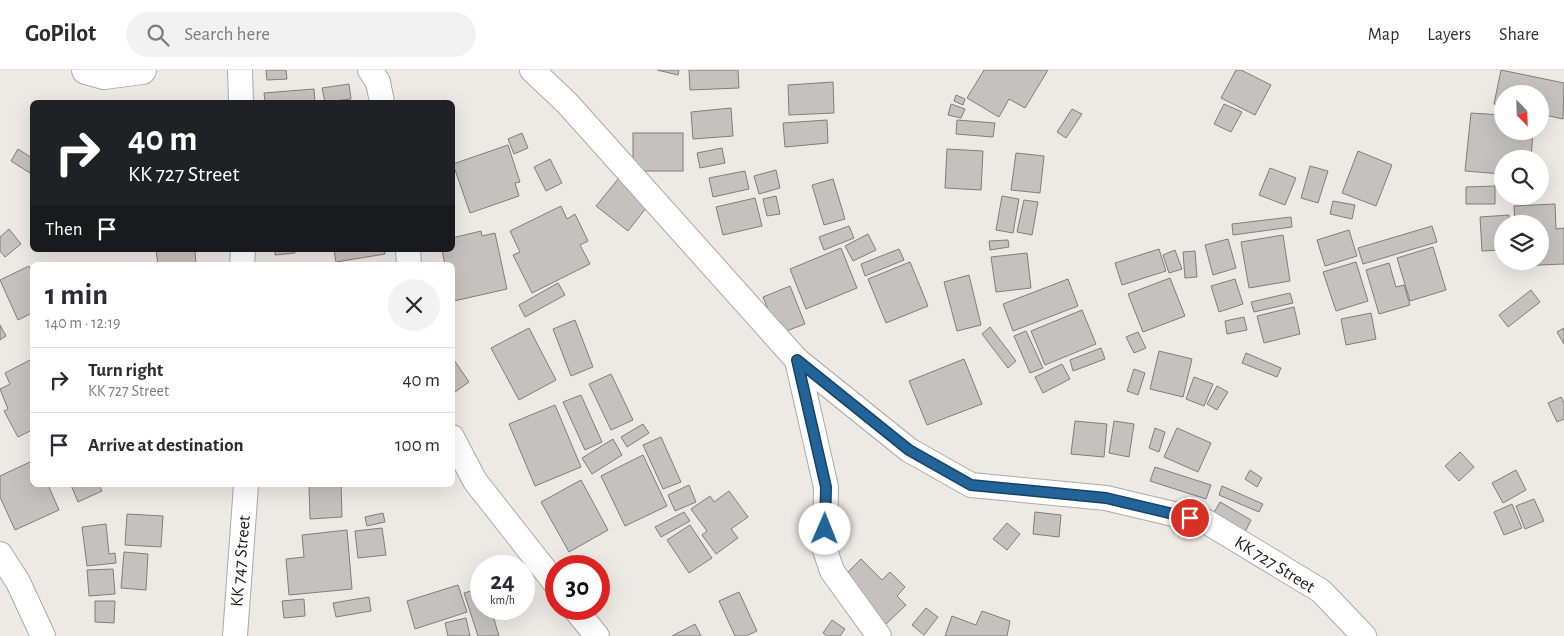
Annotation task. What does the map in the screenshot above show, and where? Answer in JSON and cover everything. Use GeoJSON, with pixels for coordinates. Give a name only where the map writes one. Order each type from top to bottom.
{"type":"FeatureCollection","features":[{"type":"Feature","properties":{"kind":"street"},"geometry":{"type":"LineString","coordinates":[[97,72],[142,70]]}},
{"type":"Feature","properties":{"kind":"street"},"geometry":{"type":"LineString","coordinates":[[240,70],[241,100]]}},
{"type":"Feature","properties":{"kind":"street"},"geometry":{"type":"LineString","coordinates":[[370,70],[378,82],[382,100]]}},
{"type":"Feature","properties":{"kind":"street","name":"KK 727 Street"},"geometry":{"type":"LineString","coordinates":[[532,70],[567,103],[797,360],[909,450],[971,485],[1106,498],[1207,522],[1321,591],[1364,636]]}},
{"type":"Feature","properties":{"kind":"street"},"geometry":{"type":"LineString","coordinates":[[797,360],[826,487],[825,550],[832,571],[879,636]]}},
{"type":"Feature","properties":{"kind":"street"},"geometry":{"type":"LineString","coordinates":[[455,443],[475,481],[545,570]]}},
{"type":"Feature","properties":{"kind":"street","name":"KK 747 Street"},"geometry":{"type":"LineString","coordinates":[[234,636],[246,487]]}},
{"type":"Feature","properties":{"kind":"street"},"geometry":{"type":"LineString","coordinates":[[0,554],[18,582],[43,636]]}},
{"type":"Feature","properties":{"kind":"street"},"geometry":{"type":"LineString","coordinates":[[585,620],[597,636]]}},
{"type":"Feature","properties":{"kind":"street"},"geometry":{"type":"LineString","coordinates":[[222,636],[234,636]]}},
{"type":"Feature","properties":{"kind":"building"},"geometry":{"type":"Polygon","coordinates":[[[266,70],[286,70],[287,79],[267,80],[266,70]]]}},
{"type":"Feature","properties":{"kind":"building"},"geometry":{"type":"Polygon","coordinates":[[[657,70],[679,70],[678,75],[657,70]]]}},
{"type":"Feature","properties":{"kind":"building"},"geometry":{"type":"Polygon","coordinates":[[[689,70],[738,70],[739,88],[690,90],[689,70]]]}},
{"type":"Feature","properties":{"kind":"building"},"geometry":{"type":"Polygon","coordinates":[[[984,70],[1048,70],[1025,108],[1009,99],[999,117],[967,98],[984,70]]]}},
{"type":"Feature","properties":{"kind":"building"},"geometry":{"type":"Polygon","coordinates":[[[1236,70],[1241,70],[1271,85],[1255,115],[1221,98],[1236,70]]]}},
{"type":"Feature","properties":{"kind":"building"},"geometry":{"type":"Polygon","coordinates":[[[1501,70],[1564,83],[1563,119],[1549,116],[1549,85],[1498,85],[1501,70]]]}},
{"type":"Feature","properties":{"kind":"building"},"geometry":{"type":"Polygon","coordinates":[[[833,82],[834,113],[789,115],[788,85],[833,82]]]}},
{"type":"Feature","properties":{"kind":"building"},"geometry":{"type":"Polygon","coordinates":[[[349,84],[351,99],[325,100],[322,88],[349,84]]]}},
{"type":"Feature","properties":{"kind":"building"},"geometry":{"type":"Polygon","coordinates":[[[314,89],[315,100],[265,100],[264,93],[314,89]]]}},
{"type":"Feature","properties":{"kind":"building"},"geometry":{"type":"Polygon","coordinates":[[[956,95],[965,99],[963,105],[954,101],[956,95]]]}},
{"type":"Feature","properties":{"kind":"building"},"geometry":{"type":"Polygon","coordinates":[[[951,104],[965,109],[961,118],[948,115],[951,104]]]}},
{"type":"Feature","properties":{"kind":"building"},"geometry":{"type":"Polygon","coordinates":[[[1224,104],[1242,112],[1231,132],[1214,124],[1224,104]]]}},
{"type":"Feature","properties":{"kind":"building"},"geometry":{"type":"Polygon","coordinates":[[[731,108],[733,136],[693,139],[691,112],[731,108]]]}},
{"type":"Feature","properties":{"kind":"building"},"geometry":{"type":"Polygon","coordinates":[[[1072,109],[1082,114],[1066,138],[1057,132],[1072,109]]]}},
{"type":"Feature","properties":{"kind":"building"},"geometry":{"type":"Polygon","coordinates":[[[1471,113],[1494,114],[1494,140],[1532,140],[1532,150],[1494,150],[1494,173],[1465,171],[1471,113]]]}},
{"type":"Feature","properties":{"kind":"building"},"geometry":{"type":"Polygon","coordinates":[[[827,120],[828,143],[785,147],[783,123],[827,120]]]}},
{"type":"Feature","properties":{"kind":"building"},"geometry":{"type":"Polygon","coordinates":[[[957,120],[995,123],[993,137],[956,134],[957,120]]]}},
{"type":"Feature","properties":{"kind":"building"},"geometry":{"type":"Polygon","coordinates":[[[522,133],[528,148],[514,154],[508,139],[522,133]]]}},
{"type":"Feature","properties":{"kind":"building"},"geometry":{"type":"Polygon","coordinates":[[[633,133],[683,133],[683,171],[633,171],[633,133]]]}},
{"type":"Feature","properties":{"kind":"building"},"geometry":{"type":"Polygon","coordinates":[[[508,145],[520,182],[515,183],[519,196],[470,213],[455,170],[455,163],[508,145]]]}},
{"type":"Feature","properties":{"kind":"building"},"geometry":{"type":"Polygon","coordinates":[[[722,148],[725,163],[700,168],[697,153],[722,148]]]}},
{"type":"Feature","properties":{"kind":"building"},"geometry":{"type":"Polygon","coordinates":[[[18,149],[30,157],[30,173],[11,161],[18,149]]]}},
{"type":"Feature","properties":{"kind":"building"},"geometry":{"type":"Polygon","coordinates":[[[947,149],[983,151],[981,190],[945,188],[947,149]]]}},
{"type":"Feature","properties":{"kind":"building"},"geometry":{"type":"Polygon","coordinates":[[[1358,151],[1392,165],[1376,206],[1342,193],[1358,151]]]}},
{"type":"Feature","properties":{"kind":"building"},"geometry":{"type":"Polygon","coordinates":[[[1016,153],[1044,156],[1040,193],[1011,190],[1016,153]]]}},
{"type":"Feature","properties":{"kind":"building"},"geometry":{"type":"Polygon","coordinates":[[[550,159],[562,183],[546,191],[534,167],[550,159]]]}},
{"type":"Feature","properties":{"kind":"building"},"geometry":{"type":"Polygon","coordinates":[[[1310,166],[1328,171],[1318,203],[1301,198],[1310,166]]]}},
{"type":"Feature","properties":{"kind":"building"},"geometry":{"type":"Polygon","coordinates":[[[1270,168],[1296,178],[1285,205],[1259,195],[1270,168]]]}},
{"type":"Feature","properties":{"kind":"building"},"geometry":{"type":"Polygon","coordinates":[[[776,170],[780,188],[759,194],[754,176],[776,170]]]}},
{"type":"Feature","properties":{"kind":"building"},"geometry":{"type":"Polygon","coordinates":[[[745,171],[749,189],[713,197],[709,178],[745,171]]]}},
{"type":"Feature","properties":{"kind":"building"},"geometry":{"type":"Polygon","coordinates":[[[619,178],[650,203],[628,231],[596,206],[619,178]]]}},
{"type":"Feature","properties":{"kind":"building"},"geometry":{"type":"Polygon","coordinates":[[[833,179],[845,219],[824,225],[812,185],[833,179]]]}},
{"type":"Feature","properties":{"kind":"building"},"geometry":{"type":"Polygon","coordinates":[[[1494,186],[1494,204],[1466,204],[1466,187],[1494,186]]]}},
{"type":"Feature","properties":{"kind":"building"},"geometry":{"type":"Polygon","coordinates":[[[776,196],[780,214],[767,216],[763,199],[776,196]]]}},
{"type":"Feature","properties":{"kind":"building"},"geometry":{"type":"Polygon","coordinates":[[[1002,196],[1019,199],[1013,233],[996,230],[1002,196]]]}},
{"type":"Feature","properties":{"kind":"building"},"geometry":{"type":"Polygon","coordinates":[[[755,198],[762,226],[723,235],[716,207],[755,198]]]}},
{"type":"Feature","properties":{"kind":"building"},"geometry":{"type":"Polygon","coordinates":[[[1024,200],[1038,202],[1032,235],[1017,232],[1024,200]]]}},
{"type":"Feature","properties":{"kind":"building"},"geometry":{"type":"Polygon","coordinates":[[[1333,201],[1355,205],[1352,219],[1330,214],[1333,201]]]}},
{"type":"Feature","properties":{"kind":"building"},"geometry":{"type":"Polygon","coordinates":[[[1555,204],[1556,229],[1564,228],[1564,264],[1549,265],[1549,215],[1514,215],[1514,206],[1555,204]]]}},
{"type":"Feature","properties":{"kind":"building"},"geometry":{"type":"Polygon","coordinates":[[[561,206],[567,219],[575,214],[588,241],[580,245],[590,264],[532,293],[513,255],[520,252],[510,231],[561,206]]]}},
{"type":"Feature","properties":{"kind":"building"},"geometry":{"type":"Polygon","coordinates":[[[1494,216],[1494,250],[1482,251],[1480,217],[1494,216]]]}},
{"type":"Feature","properties":{"kind":"building"},"geometry":{"type":"Polygon","coordinates":[[[1291,217],[1292,227],[1233,235],[1232,224],[1291,217]]]}},
{"type":"Feature","properties":{"kind":"building"},"geometry":{"type":"Polygon","coordinates":[[[849,226],[854,238],[824,250],[819,237],[849,226]]]}},
{"type":"Feature","properties":{"kind":"building"},"geometry":{"type":"Polygon","coordinates":[[[1432,226],[1437,242],[1363,264],[1358,248],[1432,226]]]}},
{"type":"Feature","properties":{"kind":"building"},"geometry":{"type":"Polygon","coordinates":[[[9,229],[21,244],[5,257],[0,251],[0,237],[9,229]]]}},
{"type":"Feature","properties":{"kind":"building"},"geometry":{"type":"Polygon","coordinates":[[[1349,230],[1357,256],[1325,266],[1317,240],[1349,230]]]}},
{"type":"Feature","properties":{"kind":"building"},"geometry":{"type":"Polygon","coordinates":[[[481,231],[482,236],[495,233],[507,289],[455,301],[455,262],[444,262],[442,252],[455,252],[455,237],[481,231]]]}},
{"type":"Feature","properties":{"kind":"building"},"geometry":{"type":"Polygon","coordinates":[[[868,234],[876,250],[853,261],[845,246],[868,234]]]}},
{"type":"Feature","properties":{"kind":"building"},"geometry":{"type":"Polygon","coordinates":[[[1283,235],[1290,281],[1249,288],[1241,242],[1283,235]]]}},
{"type":"Feature","properties":{"kind":"building"},"geometry":{"type":"Polygon","coordinates":[[[1228,239],[1236,268],[1213,275],[1205,245],[1228,239]]]}},
{"type":"Feature","properties":{"kind":"building"},"geometry":{"type":"Polygon","coordinates":[[[1008,240],[1009,247],[990,250],[989,241],[1008,240]]]}},
{"type":"Feature","properties":{"kind":"building"},"geometry":{"type":"Polygon","coordinates":[[[1433,247],[1446,290],[1410,301],[1397,258],[1433,247]]]}},
{"type":"Feature","properties":{"kind":"building"},"geometry":{"type":"Polygon","coordinates":[[[841,248],[857,288],[806,309],[790,269],[841,248]]]}},
{"type":"Feature","properties":{"kind":"building"},"geometry":{"type":"Polygon","coordinates":[[[899,249],[904,260],[865,276],[861,264],[899,249]]]}},
{"type":"Feature","properties":{"kind":"building"},"geometry":{"type":"Polygon","coordinates":[[[1159,249],[1166,271],[1122,285],[1115,263],[1159,249]]]}},
{"type":"Feature","properties":{"kind":"building"},"geometry":{"type":"Polygon","coordinates":[[[1175,250],[1182,269],[1169,273],[1163,255],[1175,250]]]}},
{"type":"Feature","properties":{"kind":"building"},"geometry":{"type":"Polygon","coordinates":[[[1195,251],[1197,277],[1185,278],[1183,252],[1195,251]]]}},
{"type":"Feature","properties":{"kind":"building"},"geometry":{"type":"Polygon","coordinates":[[[156,252],[195,252],[196,262],[158,262],[156,252]]]}},
{"type":"Feature","properties":{"kind":"building"},"geometry":{"type":"Polygon","coordinates":[[[275,252],[295,252],[295,253],[275,255],[275,252]]]}},
{"type":"Feature","properties":{"kind":"building"},"geometry":{"type":"Polygon","coordinates":[[[334,252],[384,252],[385,254],[336,262],[334,252]]]}},
{"type":"Feature","properties":{"kind":"building"},"geometry":{"type":"Polygon","coordinates":[[[1027,253],[1031,288],[996,292],[991,257],[1027,253]]]}},
{"type":"Feature","properties":{"kind":"building"},"geometry":{"type":"Polygon","coordinates":[[[910,262],[928,306],[886,323],[868,279],[910,262]]]}},
{"type":"Feature","properties":{"kind":"building"},"geometry":{"type":"Polygon","coordinates":[[[1356,262],[1368,301],[1336,311],[1323,272],[1356,262]]]}},
{"type":"Feature","properties":{"kind":"building"},"geometry":{"type":"Polygon","coordinates":[[[1389,263],[1396,287],[1404,285],[1410,305],[1379,314],[1366,270],[1389,263]]]}},
{"type":"Feature","properties":{"kind":"building"},"geometry":{"type":"Polygon","coordinates":[[[29,266],[30,314],[18,320],[0,280],[29,266]]]}},
{"type":"Feature","properties":{"kind":"building"},"geometry":{"type":"Polygon","coordinates":[[[969,275],[981,325],[957,331],[944,282],[969,275]]]}},
{"type":"Feature","properties":{"kind":"building"},"geometry":{"type":"Polygon","coordinates":[[[1170,278],[1185,316],[1143,332],[1128,294],[1170,278]]]}},
{"type":"Feature","properties":{"kind":"building"},"geometry":{"type":"Polygon","coordinates":[[[1068,279],[1078,306],[1013,331],[1003,304],[1068,279]]]}},
{"type":"Feature","properties":{"kind":"building"},"geometry":{"type":"Polygon","coordinates":[[[1235,279],[1243,304],[1219,312],[1211,286],[1235,279]]]}},
{"type":"Feature","properties":{"kind":"building"},"geometry":{"type":"Polygon","coordinates":[[[558,283],[565,295],[525,317],[519,305],[558,283]]]}},
{"type":"Feature","properties":{"kind":"building"},"geometry":{"type":"Polygon","coordinates":[[[790,286],[805,324],[778,334],[763,297],[790,286]]]}},
{"type":"Feature","properties":{"kind":"building"},"geometry":{"type":"Polygon","coordinates":[[[1531,290],[1540,302],[1508,327],[1499,315],[1531,290]]]}},
{"type":"Feature","properties":{"kind":"building"},"geometry":{"type":"Polygon","coordinates":[[[1290,293],[1293,303],[1254,312],[1251,302],[1290,293]]]}},
{"type":"Feature","properties":{"kind":"building"},"geometry":{"type":"Polygon","coordinates":[[[1294,307],[1300,334],[1264,343],[1257,316],[1294,307]]]}},
{"type":"Feature","properties":{"kind":"building"},"geometry":{"type":"Polygon","coordinates":[[[1082,310],[1096,344],[1045,365],[1031,331],[1082,310]]]}},
{"type":"Feature","properties":{"kind":"building"},"geometry":{"type":"Polygon","coordinates":[[[1371,313],[1376,339],[1346,345],[1341,319],[1371,313]]]}},
{"type":"Feature","properties":{"kind":"building"},"geometry":{"type":"Polygon","coordinates":[[[1244,317],[1247,330],[1227,334],[1225,321],[1244,317]]]}},
{"type":"Feature","properties":{"kind":"building"},"geometry":{"type":"Polygon","coordinates":[[[575,320],[593,367],[571,376],[553,329],[575,320]]]}},
{"type":"Feature","properties":{"kind":"building"},"geometry":{"type":"Polygon","coordinates":[[[0,325],[6,336],[0,340],[0,325]]]}},
{"type":"Feature","properties":{"kind":"building"},"geometry":{"type":"Polygon","coordinates":[[[990,327],[1016,361],[1008,368],[982,334],[990,327]]]}},
{"type":"Feature","properties":{"kind":"building"},"geometry":{"type":"Polygon","coordinates":[[[529,328],[556,380],[519,400],[491,348],[529,328]]]}},
{"type":"Feature","properties":{"kind":"building"},"geometry":{"type":"Polygon","coordinates":[[[1564,328],[1564,344],[1557,332],[1564,328]]]}},
{"type":"Feature","properties":{"kind":"building"},"geometry":{"type":"Polygon","coordinates":[[[1026,331],[1043,368],[1030,373],[1014,336],[1026,331]]]}},
{"type":"Feature","properties":{"kind":"building"},"geometry":{"type":"Polygon","coordinates":[[[1138,332],[1146,348],[1134,353],[1126,337],[1138,332]]]}},
{"type":"Feature","properties":{"kind":"building"},"geometry":{"type":"Polygon","coordinates":[[[1101,348],[1105,359],[1073,371],[1070,360],[1101,348]]]}},
{"type":"Feature","properties":{"kind":"building"},"geometry":{"type":"Polygon","coordinates":[[[1159,351],[1192,359],[1183,397],[1150,389],[1159,351]]]}},
{"type":"Feature","properties":{"kind":"building"},"geometry":{"type":"Polygon","coordinates":[[[1246,353],[1281,368],[1277,377],[1242,363],[1246,353]]]}},
{"type":"Feature","properties":{"kind":"building"},"geometry":{"type":"Polygon","coordinates":[[[964,359],[982,404],[927,425],[909,381],[964,359]]]}},
{"type":"Feature","properties":{"kind":"building"},"geometry":{"type":"Polygon","coordinates":[[[30,360],[30,431],[18,437],[4,411],[8,409],[0,389],[10,384],[5,373],[30,360]]]}},
{"type":"Feature","properties":{"kind":"building"},"geometry":{"type":"Polygon","coordinates":[[[455,361],[469,382],[455,392],[455,361]]]}},
{"type":"Feature","properties":{"kind":"building"},"geometry":{"type":"Polygon","coordinates":[[[1062,364],[1070,379],[1043,393],[1035,377],[1062,364]]]}},
{"type":"Feature","properties":{"kind":"building"},"geometry":{"type":"Polygon","coordinates":[[[1134,369],[1145,373],[1138,395],[1127,391],[1134,369]]]}},
{"type":"Feature","properties":{"kind":"building"},"geometry":{"type":"Polygon","coordinates":[[[611,374],[633,420],[611,430],[589,384],[611,374]]]}},
{"type":"Feature","properties":{"kind":"building"},"geometry":{"type":"Polygon","coordinates":[[[1194,377],[1213,384],[1204,406],[1186,399],[1194,377]]]}},
{"type":"Feature","properties":{"kind":"building"},"geometry":{"type":"Polygon","coordinates":[[[1217,386],[1228,392],[1217,410],[1207,404],[1217,386]]]}},
{"type":"Feature","properties":{"kind":"building"},"geometry":{"type":"Polygon","coordinates":[[[581,395],[602,442],[585,450],[563,402],[581,395]]]}},
{"type":"Feature","properties":{"kind":"building"},"geometry":{"type":"Polygon","coordinates":[[[1561,397],[1564,403],[1564,419],[1557,422],[1548,403],[1561,397]]]}},
{"type":"Feature","properties":{"kind":"building"},"geometry":{"type":"Polygon","coordinates":[[[555,405],[581,467],[535,486],[509,424],[555,405]]]}},
{"type":"Feature","properties":{"kind":"building"},"geometry":{"type":"Polygon","coordinates":[[[1075,421],[1107,424],[1104,457],[1071,454],[1075,421]]]}},
{"type":"Feature","properties":{"kind":"building"},"geometry":{"type":"Polygon","coordinates":[[[1114,421],[1134,424],[1129,457],[1109,453],[1114,421]]]}},
{"type":"Feature","properties":{"kind":"building"},"geometry":{"type":"Polygon","coordinates":[[[643,424],[649,433],[627,447],[621,437],[643,424]]]}},
{"type":"Feature","properties":{"kind":"building"},"geometry":{"type":"Polygon","coordinates":[[[1155,428],[1165,432],[1159,452],[1149,448],[1155,428]]]}},
{"type":"Feature","properties":{"kind":"building"},"geometry":{"type":"Polygon","coordinates":[[[1177,428],[1211,443],[1198,472],[1164,457],[1177,428]]]}},
{"type":"Feature","properties":{"kind":"building"},"geometry":{"type":"Polygon","coordinates":[[[661,437],[681,482],[663,489],[643,445],[661,437]]]}},
{"type":"Feature","properties":{"kind":"building"},"geometry":{"type":"Polygon","coordinates":[[[613,439],[622,455],[592,474],[582,458],[613,439]]]}},
{"type":"Feature","properties":{"kind":"building"},"geometry":{"type":"Polygon","coordinates":[[[1460,452],[1474,467],[1459,481],[1445,466],[1460,452]]]}},
{"type":"Feature","properties":{"kind":"building"},"geometry":{"type":"Polygon","coordinates":[[[643,455],[667,506],[625,526],[601,476],[643,455]]]}},
{"type":"Feature","properties":{"kind":"building"},"geometry":{"type":"Polygon","coordinates":[[[30,462],[30,487],[49,487],[59,510],[15,530],[0,497],[0,476],[30,462]]]}},
{"type":"Feature","properties":{"kind":"building"},"geometry":{"type":"Polygon","coordinates":[[[1155,467],[1211,485],[1206,499],[1150,481],[1155,467]]]}},
{"type":"Feature","properties":{"kind":"building"},"geometry":{"type":"Polygon","coordinates":[[[1250,470],[1262,478],[1257,487],[1245,479],[1250,470]]]}},
{"type":"Feature","properties":{"kind":"building"},"geometry":{"type":"Polygon","coordinates":[[[1516,470],[1526,490],[1503,503],[1492,483],[1516,470]]]}},
{"type":"Feature","properties":{"kind":"building"},"geometry":{"type":"Polygon","coordinates":[[[581,480],[608,530],[569,552],[541,502],[581,480]]]}},
{"type":"Feature","properties":{"kind":"building"},"geometry":{"type":"Polygon","coordinates":[[[689,485],[696,502],[675,511],[668,495],[689,485]]]}},
{"type":"Feature","properties":{"kind":"building"},"geometry":{"type":"Polygon","coordinates":[[[1222,486],[1263,504],[1259,512],[1219,495],[1222,486]]]}},
{"type":"Feature","properties":{"kind":"building"},"geometry":{"type":"Polygon","coordinates":[[[72,487],[100,487],[102,491],[78,502],[72,487]]]}},
{"type":"Feature","properties":{"kind":"building"},"geometry":{"type":"Polygon","coordinates":[[[309,487],[341,487],[342,517],[310,519],[309,487]]]}},
{"type":"Feature","properties":{"kind":"building"},"geometry":{"type":"Polygon","coordinates":[[[729,491],[748,517],[731,529],[738,538],[716,554],[702,535],[707,531],[691,509],[710,496],[714,502],[729,491]]]}},
{"type":"Feature","properties":{"kind":"building"},"geometry":{"type":"Polygon","coordinates":[[[1534,499],[1544,521],[1525,529],[1516,506],[1534,499]]]}},
{"type":"Feature","properties":{"kind":"building"},"geometry":{"type":"Polygon","coordinates":[[[1220,502],[1251,520],[1245,532],[1213,514],[1220,502]]]}},
{"type":"Feature","properties":{"kind":"building"},"geometry":{"type":"Polygon","coordinates":[[[1512,504],[1522,528],[1504,535],[1494,512],[1512,504]]]}},
{"type":"Feature","properties":{"kind":"building"},"geometry":{"type":"Polygon","coordinates":[[[684,512],[690,521],[661,537],[655,527],[684,512]]]}},
{"type":"Feature","properties":{"kind":"building"},"geometry":{"type":"Polygon","coordinates":[[[1035,512],[1061,515],[1059,537],[1033,534],[1035,512]]]}},
{"type":"Feature","properties":{"kind":"building"},"geometry":{"type":"Polygon","coordinates":[[[383,513],[385,522],[367,526],[365,517],[383,513]]]}},
{"type":"Feature","properties":{"kind":"building"},"geometry":{"type":"Polygon","coordinates":[[[127,514],[163,516],[161,547],[125,545],[127,514]]]}},
{"type":"Feature","properties":{"kind":"building"},"geometry":{"type":"Polygon","coordinates":[[[1007,523],[1020,534],[1007,550],[993,539],[1007,523]]]}},
{"type":"Feature","properties":{"kind":"building"},"geometry":{"type":"Polygon","coordinates":[[[106,524],[109,554],[115,553],[116,563],[87,566],[82,527],[106,524]]]}},
{"type":"Feature","properties":{"kind":"building"},"geometry":{"type":"Polygon","coordinates":[[[690,525],[712,558],[689,573],[667,540],[690,525]]]}},
{"type":"Feature","properties":{"kind":"building"},"geometry":{"type":"Polygon","coordinates":[[[382,528],[386,555],[358,558],[355,531],[382,528]]]}},
{"type":"Feature","properties":{"kind":"building"},"geometry":{"type":"Polygon","coordinates":[[[347,530],[352,589],[289,595],[286,559],[304,557],[302,535],[347,530]]]}},
{"type":"Feature","properties":{"kind":"building"},"geometry":{"type":"Polygon","coordinates":[[[124,552],[148,554],[146,590],[121,588],[124,552]]]}},
{"type":"Feature","properties":{"kind":"building"},"geometry":{"type":"Polygon","coordinates":[[[861,559],[882,580],[890,572],[905,587],[897,596],[906,605],[886,624],[841,579],[861,559]]]}},
{"type":"Feature","properties":{"kind":"building"},"geometry":{"type":"Polygon","coordinates":[[[113,569],[115,594],[89,596],[87,570],[113,569]]]}},
{"type":"Feature","properties":{"kind":"building"},"geometry":{"type":"Polygon","coordinates":[[[458,585],[467,612],[415,629],[407,601],[458,585]]]}},
{"type":"Feature","properties":{"kind":"building"},"geometry":{"type":"Polygon","coordinates":[[[470,591],[470,611],[464,593],[470,591]]]}},
{"type":"Feature","properties":{"kind":"building"},"geometry":{"type":"Polygon","coordinates":[[[739,592],[757,631],[746,636],[735,636],[719,601],[739,592]]]}},
{"type":"Feature","properties":{"kind":"building"},"geometry":{"type":"Polygon","coordinates":[[[369,597],[371,611],[336,617],[333,603],[369,597]]]}},
{"type":"Feature","properties":{"kind":"building"},"geometry":{"type":"Polygon","coordinates":[[[304,599],[305,616],[284,618],[282,601],[304,599]]]}},
{"type":"Feature","properties":{"kind":"building"},"geometry":{"type":"Polygon","coordinates":[[[95,601],[115,601],[114,623],[95,622],[95,601]]]}},
{"type":"Feature","properties":{"kind":"building"},"geometry":{"type":"Polygon","coordinates":[[[926,608],[938,617],[924,635],[912,625],[926,608]]]}},
{"type":"Feature","properties":{"kind":"building"},"geometry":{"type":"Polygon","coordinates":[[[982,611],[1010,621],[1007,636],[945,636],[952,616],[976,625],[982,611]]]}},
{"type":"Feature","properties":{"kind":"building"},"geometry":{"type":"Polygon","coordinates":[[[466,618],[470,636],[448,636],[445,623],[466,618]]]}},
{"type":"Feature","properties":{"kind":"building"},"geometry":{"type":"Polygon","coordinates":[[[473,620],[494,620],[499,636],[478,636],[473,620]]]}},
{"type":"Feature","properties":{"kind":"building"},"geometry":{"type":"Polygon","coordinates":[[[832,620],[845,629],[840,636],[827,636],[823,633],[832,620]]]}},
{"type":"Feature","properties":{"kind":"building"},"geometry":{"type":"Polygon","coordinates":[[[695,624],[701,636],[672,636],[695,624]]]}},
{"type":"Feature","properties":{"kind":"route"},"geometry":{"type":"LineString","coordinates":[[825,529],[826,487],[797,360],[909,450],[971,485],[1106,498],[1190,518]]}}]}
